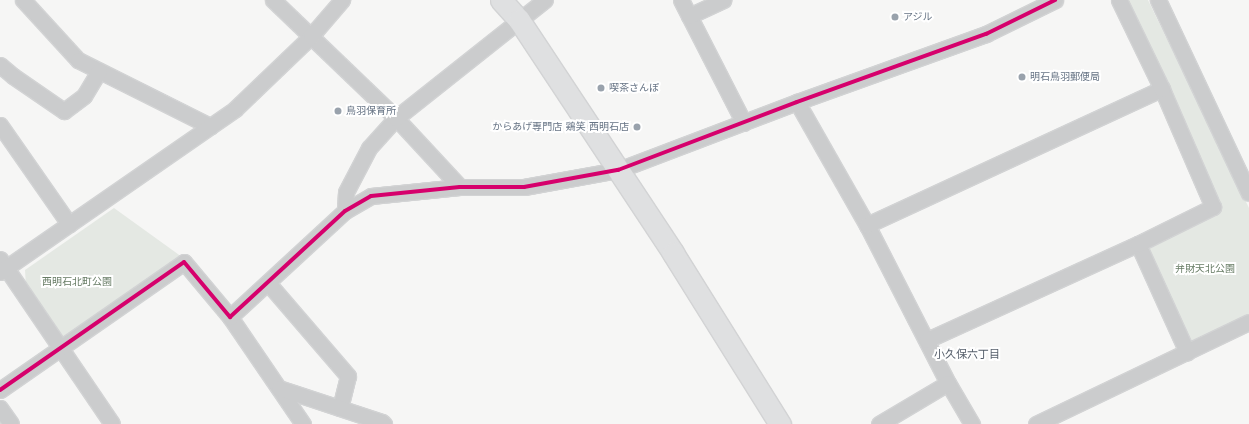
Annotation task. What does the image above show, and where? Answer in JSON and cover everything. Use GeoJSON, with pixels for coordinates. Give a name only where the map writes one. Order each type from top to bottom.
{"type":"FeatureCollection","features":[{"type":"Feature","properties":{"kind":"street"},"geometry":{"type":"LineString","coordinates":[[23,0],[78,60],[210,126]]}},
{"type":"Feature","properties":{"kind":"street"},"geometry":{"type":"LineString","coordinates":[[273,0],[396,118],[460,187]]}},
{"type":"Feature","properties":{"kind":"street"},"geometry":{"type":"LineString","coordinates":[[112,424],[2,266],[69,224],[235,109],[311,36],[342,0]]}},
{"type":"Feature","properties":{"kind":"street"},"geometry":{"type":"LineString","coordinates":[[501,0],[519,20],[674,253],[780,424]]}},
{"type":"Feature","properties":{"kind":"street"},"geometry":{"type":"LineString","coordinates":[[345,211],[346,192],[369,148],[396,118],[545,0]]}},
{"type":"Feature","properties":{"kind":"street"},"geometry":{"type":"LineString","coordinates":[[681,0],[744,123]]}},
{"type":"Feature","properties":{"kind":"street"},"geometry":{"type":"LineString","coordinates":[[689,16],[723,0]]}},
{"type":"Feature","properties":{"kind":"street"},"geometry":{"type":"LineString","coordinates":[[230,317],[345,211],[371,196],[460,187],[524,187],[618,170],[797,102],[986,34],[1055,0]]}},
{"type":"Feature","properties":{"kind":"street"},"geometry":{"type":"LineString","coordinates":[[927,340],[1138,244],[1213,208],[1162,89],[1119,0]]}},
{"type":"Feature","properties":{"kind":"street"},"geometry":{"type":"LineString","coordinates":[[1158,0],[1249,192]]}},
{"type":"Feature","properties":{"kind":"street"},"geometry":{"type":"LineString","coordinates":[[0,65],[13,76],[64,111],[84,96],[99,71]]}},
{"type":"Feature","properties":{"kind":"street"},"geometry":{"type":"LineString","coordinates":[[867,225],[1162,89]]}},
{"type":"Feature","properties":{"kind":"street"},"geometry":{"type":"LineString","coordinates":[[797,102],[867,225],[948,383],[972,424]]}},
{"type":"Feature","properties":{"kind":"street"},"geometry":{"type":"LineString","coordinates":[[0,125],[69,224]]}},
{"type":"Feature","properties":{"kind":"street"},"geometry":{"type":"LineString","coordinates":[[1138,244],[1187,352]]}},
{"type":"Feature","properties":{"kind":"street"},"geometry":{"type":"LineString","coordinates":[[0,390],[184,262],[230,317],[303,424]]}},
{"type":"Feature","properties":{"kind":"street"},"geometry":{"type":"LineString","coordinates":[[268,283],[348,376],[340,408]]}},
{"type":"Feature","properties":{"kind":"street"},"geometry":{"type":"LineString","coordinates":[[1036,424],[1249,322]]}},
{"type":"Feature","properties":{"kind":"street"},"geometry":{"type":"LineString","coordinates":[[879,424],[948,383]]}},
{"type":"Feature","properties":{"kind":"street"},"geometry":{"type":"LineString","coordinates":[[278,388],[382,422],[384,424]]}},
{"type":"Feature","properties":{"kind":"street"},"geometry":{"type":"LineString","coordinates":[[0,408],[11,424]]}},
{"type":"Feature","properties":{"kind":"green space","name":"弁財天北公園"},"geometry":{"type":"Polygon","coordinates":[[[1125,0],[1148,0],[1249,208],[1249,316],[1190,343],[1147,248],[1221,209],[1125,0]]]}},
{"type":"Feature","properties":{"kind":"green space","name":"西明石北町公園"},"geometry":{"type":"Polygon","coordinates":[[[114,208],[182,257],[66,339],[61,337],[26,287],[25,270],[114,208]]]}},
{"type":"Feature","properties":{"kind":"cycle path"},"geometry":{"type":"LineString","coordinates":[[0,390],[184,262],[230,317],[345,211],[371,196],[460,187],[524,187],[618,170],[797,102],[986,34],[1055,0]]}},
{"type":"Feature","properties":{"kind":"place","name":"アジル"},"geometry":{"type":"Point","coordinates":[895,17]}},
{"type":"Feature","properties":{"kind":"place","name":"明石鳥羽郵便局"},"geometry":{"type":"Point","coordinates":[1022,77]}},
{"type":"Feature","properties":{"kind":"place","name":"喫茶さんぽ"},"geometry":{"type":"Point","coordinates":[601,88]}},
{"type":"Feature","properties":{"kind":"place","name":"鳥羽保育所"},"geometry":{"type":"Point","coordinates":[338,111]}},
{"type":"Feature","properties":{"kind":"place","name":"からあげ専門店 鶏笑 西明石店"},"geometry":{"type":"Point","coordinates":[637,127]}},
{"type":"Feature","properties":{"kind":"district","name":"小久保六丁目"},"geometry":{"type":"Point","coordinates":[967,355]}}]}
